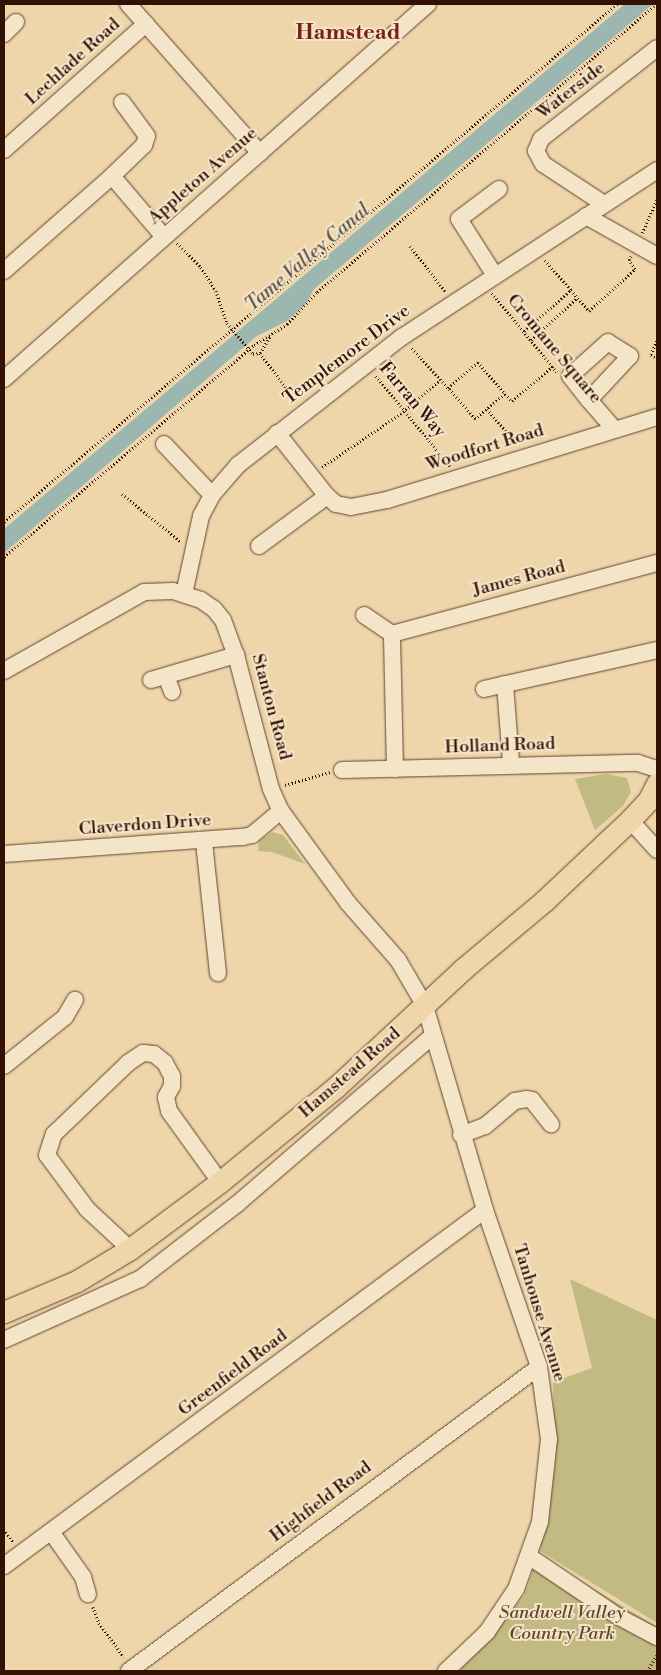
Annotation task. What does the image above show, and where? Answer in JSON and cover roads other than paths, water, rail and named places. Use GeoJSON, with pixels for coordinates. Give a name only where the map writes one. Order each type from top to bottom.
{"type":"FeatureCollection","features":[{"type":"Feature","properties":{"kind":"main road","name":"Hamstead Road"},"geometry":{"type":"LineString","coordinates":[[4,1312],[77,1281],[130,1249],[220,1182],[335,1088],[630,820],[648,801],[657,783]]}},
{"type":"Feature","properties":{"kind":"street"},"geometry":{"type":"LineString","coordinates":[[128,4],[260,153]]}},
{"type":"Feature","properties":{"kind":"street","name":"Appleton Avenue"},"geometry":{"type":"LineString","coordinates":[[4,379],[428,4]]}},
{"type":"Feature","properties":{"kind":"street"},"geometry":{"type":"LineString","coordinates":[[4,34],[16,22]]}},
{"type":"Feature","properties":{"kind":"street","name":"Lechlade Road"},"geometry":{"type":"LineString","coordinates":[[4,150],[146,24]]}},
{"type":"Feature","properties":{"kind":"street","name":"Waterside"},"geometry":{"type":"LineString","coordinates":[[604,204],[543,164],[536,151],[539,144],[657,48]]}},
{"type":"Feature","properties":{"kind":"street"},"geometry":{"type":"LineString","coordinates":[[4,271],[112,176],[144,145],[147,136],[122,102]]}},
{"type":"Feature","properties":{"kind":"street","name":"Templemore Drive"},"geometry":{"type":"LineString","coordinates":[[184,594],[191,550],[212,495],[238,465],[304,411],[402,337],[657,170]]}},
{"type":"Feature","properties":{"kind":"street"},"geometry":{"type":"LineString","coordinates":[[112,176],[165,235]]}},
{"type":"Feature","properties":{"kind":"street"},"geometry":{"type":"LineString","coordinates":[[489,279],[459,219],[499,189]]}},
{"type":"Feature","properties":{"kind":"street"},"geometry":{"type":"LineString","coordinates":[[586,216],[657,256]]}},
{"type":"Feature","properties":{"kind":"street"},"geometry":{"type":"LineString","coordinates":[[589,400],[613,428]]}},
{"type":"Feature","properties":{"kind":"street","name":"Woodfort Road"},"geometry":{"type":"LineString","coordinates":[[277,433],[327,496],[336,504],[351,507],[386,500],[613,428],[657,417]]}},
{"type":"Feature","properties":{"kind":"street"},"geometry":{"type":"LineString","coordinates":[[164,444],[212,495]]}},
{"type":"Feature","properties":{"kind":"street"},"geometry":{"type":"LineString","coordinates":[[259,546],[327,496]]}},
{"type":"Feature","properties":{"kind":"street","name":"James Road"},"geometry":{"type":"LineString","coordinates":[[392,634],[657,563]]}},
{"type":"Feature","properties":{"kind":"street","name":"Stanton Road"},"geometry":{"type":"LineString","coordinates":[[4,671],[144,592],[163,590],[184,594],[214,609],[223,620],[236,655],[271,789],[281,811],[348,903],[398,960],[425,1006]]}},
{"type":"Feature","properties":{"kind":"street"},"geometry":{"type":"LineString","coordinates":[[364,615],[392,634],[395,770]]}},
{"type":"Feature","properties":{"kind":"street"},"geometry":{"type":"LineString","coordinates":[[484,689],[657,650]]}},
{"type":"Feature","properties":{"kind":"street"},"geometry":{"type":"LineString","coordinates":[[172,692],[158,678],[236,655]]}},
{"type":"Feature","properties":{"kind":"street"},"geometry":{"type":"LineString","coordinates":[[505,684],[511,762]]}},
{"type":"Feature","properties":{"kind":"street","name":"Holland Road"},"geometry":{"type":"LineString","coordinates":[[342,770],[638,763],[657,770]]}},
{"type":"Feature","properties":{"kind":"street","name":"Claverdon Drive"},"geometry":{"type":"LineString","coordinates":[[4,854],[204,842],[252,835],[281,811]]}},
{"type":"Feature","properties":{"kind":"street"},"geometry":{"type":"LineString","coordinates":[[630,820],[657,850]]}},
{"type":"Feature","properties":{"kind":"street"},"geometry":{"type":"LineString","coordinates":[[204,842],[212,963]]}},
{"type":"Feature","properties":{"kind":"street"},"geometry":{"type":"LineString","coordinates":[[4,1066],[65,1017],[75,1000]]}},
{"type":"Feature","properties":{"kind":"street","name":"Tanhouse Avenue"},"geometry":{"type":"LineString","coordinates":[[425,1006],[461,1136],[539,1367],[549,1439],[542,1513],[530,1557],[516,1589],[486,1632],[446,1671]]}},
{"type":"Feature","properties":{"kind":"street","name":"Hamstead Road"},"geometry":{"type":"LineString","coordinates":[[4,1340],[140,1279],[237,1204],[432,1036]]}},
{"type":"Feature","properties":{"kind":"street"},"geometry":{"type":"LineString","coordinates":[[130,1249],[87,1209],[47,1155],[54,1134],[128,1063],[143,1053],[154,1054],[165,1063],[172,1076],[172,1086],[166,1097],[169,1111],[220,1182]]}},
{"type":"Feature","properties":{"kind":"street"},"geometry":{"type":"LineString","coordinates":[[461,1136],[494,1121],[515,1100],[532,1100],[551,1124]]}},
{"type":"Feature","properties":{"kind":"street","name":"Greenfield Road"},"geometry":{"type":"LineString","coordinates":[[4,1566],[52,1533],[485,1210]]}},
{"type":"Feature","properties":{"kind":"street","name":"Highfield Road"},"geometry":{"type":"LineString","coordinates":[[131,1670],[539,1367]]}},
{"type":"Feature","properties":{"kind":"street"},"geometry":{"type":"LineString","coordinates":[[52,1533],[83,1577],[88,1594]]}},
{"type":"Feature","properties":{"kind":"street"},"geometry":{"type":"LineString","coordinates":[[530,1557],[619,1617],[657,1637]]}},
{"type":"Feature","properties":{"kind":"water"},"geometry":{"type":"Polygon","coordinates":[[[625,4],[653,4],[314,289],[306,304],[287,321],[257,336],[4,553],[4,529],[625,4]]]}},
{"type":"Feature","properties":{"kind":"district","name":"Hamstead"},"geometry":{"type":"Point","coordinates":[348,33]}},
{"type":"Feature","properties":{"kind":"water label","name":"Tame Valley Canal"},"geometry":{"type":"Point","coordinates":[308,258]}},
{"type":"Feature","properties":{"kind":"park label","name":"Sandwell Valley Country Park"},"geometry":{"type":"Point","coordinates":[562,1624]}}]}
